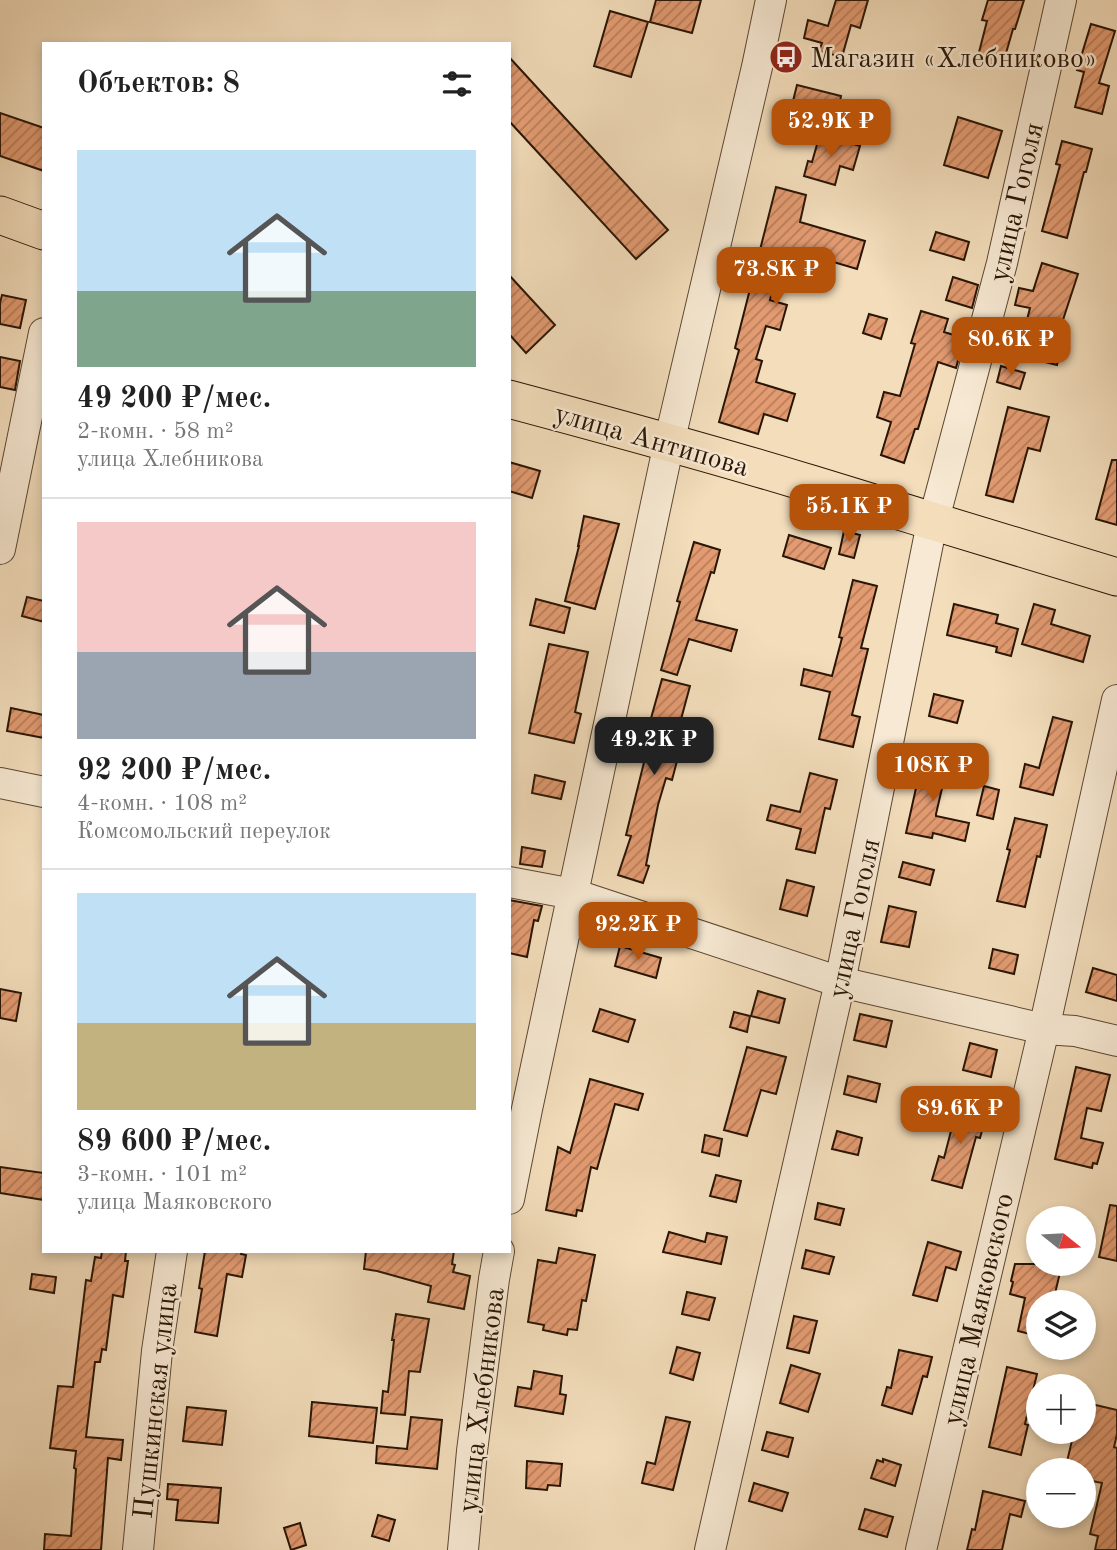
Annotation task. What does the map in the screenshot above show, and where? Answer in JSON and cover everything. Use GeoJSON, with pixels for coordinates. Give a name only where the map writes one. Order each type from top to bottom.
{"type":"FeatureCollection","features":[{"type":"Feature","properties":{"kind":"main road"},"geometry":{"type":"LineString","coordinates":[[0,215],[42,230]]}},
{"type":"Feature","properties":{"kind":"main road","name":"улица Антипова"},"geometry":{"type":"LineString","coordinates":[[511,400],[810,484],[1117,577]]}},
{"type":"Feature","properties":{"kind":"street"},"geometry":{"type":"LineString","coordinates":[[511,1189],[669,443],[771,0]]}},
{"type":"Feature","properties":{"kind":"street","name":"улица Гоголя"},"geometry":{"type":"LineString","coordinates":[[710,1550],[840,982],[934,522],[1002,263],[1061,0]]}},
{"type":"Feature","properties":{"kind":"street"},"geometry":{"type":"LineString","coordinates":[[0,549],[42,343]]}},
{"type":"Feature","properties":{"kind":"street","name":"улица Маяковского"},"geometry":{"type":"LineString","coordinates":[[921,1550],[1044,1029],[1117,700]]}},
{"type":"Feature","properties":{"kind":"street"},"geometry":{"type":"LineString","coordinates":[[0,783],[42,792]]}},
{"type":"Feature","properties":{"kind":"street"},"geometry":{"type":"LineString","coordinates":[[511,882],[573,894],[840,982],[1044,1029],[1075,1031],[1117,1041]]}},
{"type":"Feature","properties":{"kind":"street","name":"Пушкинская улица"},"geometry":{"type":"LineString","coordinates":[[138,1550],[157,1351],[172,1253]]}},
{"type":"Feature","properties":{"kind":"street","name":"улица Хлебникова"},"geometry":{"type":"LineString","coordinates":[[463,1550],[471,1451],[499,1253]]}},
{"type":"Feature","properties":{"kind":"building"},"geometry":{"type":"Polygon","coordinates":[[[656,0],[701,0],[692,33],[650,22],[656,0]]]}},
{"type":"Feature","properties":{"kind":"building"},"geometry":{"type":"Polygon","coordinates":[[[836,0],[868,0],[860,28],[851,25],[842,57],[819,51],[822,43],[804,38],[808,20],[828,26],[836,0]]]}},
{"type":"Feature","properties":{"kind":"building"},"geometry":{"type":"Polygon","coordinates":[[[988,0],[1024,0],[1002,67],[977,60],[987,21],[982,20],[988,0]]]}},
{"type":"Feature","properties":{"kind":"building"},"geometry":{"type":"Polygon","coordinates":[[[610,11],[648,22],[631,77],[594,66],[610,11]]]}},
{"type":"Feature","properties":{"kind":"building"},"geometry":{"type":"Polygon","coordinates":[[[1091,24],[1115,31],[1099,83],[1109,86],[1102,114],[1075,107],[1084,72],[1077,70],[1091,24]]]}},
{"type":"Feature","properties":{"kind":"building"},"geometry":{"type":"Polygon","coordinates":[[[511,59],[668,230],[636,259],[511,123],[511,59]]]}},
{"type":"Feature","properties":{"kind":"building"},"geometry":{"type":"Polygon","coordinates":[[[797,85],[841,96],[837,116],[792,105],[797,85]]]}},
{"type":"Feature","properties":{"kind":"building"},"geometry":{"type":"Polygon","coordinates":[[[0,113],[42,127],[42,170],[0,156],[0,113]]]}},
{"type":"Feature","properties":{"kind":"building"},"geometry":{"type":"Polygon","coordinates":[[[958,117],[1002,131],[988,178],[944,165],[958,117]]]}},
{"type":"Feature","properties":{"kind":"building"},"geometry":{"type":"Polygon","coordinates":[[[820,134],[860,146],[853,170],[840,166],[835,185],[804,176],[808,161],[812,162],[820,134]]]}},
{"type":"Feature","properties":{"kind":"building"},"geometry":{"type":"Polygon","coordinates":[[[1062,141],[1092,149],[1067,238],[1042,231],[1060,165],[1056,164],[1062,141]]]}},
{"type":"Feature","properties":{"kind":"building"},"geometry":{"type":"Polygon","coordinates":[[[776,187],[806,195],[800,222],[865,241],[857,269],[793,250],[788,268],[779,266],[770,300],[787,305],[780,330],[766,326],[756,359],[762,361],[756,382],[795,394],[787,421],[764,414],[758,434],[719,422],[739,350],[735,348],[776,187]]]}},
{"type":"Feature","properties":{"kind":"building"},"geometry":{"type":"Polygon","coordinates":[[[936,232],[969,242],[964,260],[930,250],[936,232]]]}},
{"type":"Feature","properties":{"kind":"building"},"geometry":{"type":"Polygon","coordinates":[[[1042,263],[1078,274],[1062,323],[1067,325],[1057,365],[1018,355],[1030,308],[1015,305],[1019,288],[1033,291],[1042,263]]]}},
{"type":"Feature","properties":{"kind":"building"},"geometry":{"type":"Polygon","coordinates":[[[511,277],[555,325],[526,353],[511,336],[511,277]]]}},
{"type":"Feature","properties":{"kind":"building"},"geometry":{"type":"Polygon","coordinates":[[[953,277],[978,285],[972,308],[946,300],[953,277]]]}},
{"type":"Feature","properties":{"kind":"building"},"geometry":{"type":"Polygon","coordinates":[[[2,295],[26,300],[20,328],[0,324],[2,295]]]}},
{"type":"Feature","properties":{"kind":"building"},"geometry":{"type":"Polygon","coordinates":[[[921,311],[948,319],[944,332],[964,338],[956,368],[938,362],[918,429],[915,429],[904,463],[881,455],[891,422],[877,417],[884,392],[900,396],[921,311]]]}},
{"type":"Feature","properties":{"kind":"building"},"geometry":{"type":"Polygon","coordinates":[[[869,314],[887,319],[881,339],[863,333],[869,314]]]}},
{"type":"Feature","properties":{"kind":"building"},"geometry":{"type":"Polygon","coordinates":[[[0,357],[20,361],[15,390],[0,387],[0,357]]]}},
{"type":"Feature","properties":{"kind":"building"},"geometry":{"type":"Polygon","coordinates":[[[1001,366],[1025,373],[1020,389],[997,382],[1001,366]]]}},
{"type":"Feature","properties":{"kind":"building"},"geometry":{"type":"Polygon","coordinates":[[[1008,407],[1049,417],[1040,451],[1028,448],[1013,502],[986,495],[1008,407]]]}},
{"type":"Feature","properties":{"kind":"building"},"geometry":{"type":"Polygon","coordinates":[[[1112,460],[1117,460],[1117,525],[1096,519],[1112,460]]]}},
{"type":"Feature","properties":{"kind":"building"},"geometry":{"type":"Polygon","coordinates":[[[511,463],[540,471],[532,498],[511,492],[511,463]]]}},
{"type":"Feature","properties":{"kind":"building"},"geometry":{"type":"Polygon","coordinates":[[[584,516],[619,524],[595,609],[565,601],[584,516]]]}},
{"type":"Feature","properties":{"kind":"building"},"geometry":{"type":"Polygon","coordinates":[[[844,531],[860,535],[854,558],[839,554],[844,531]]]}},
{"type":"Feature","properties":{"kind":"building"},"geometry":{"type":"Polygon","coordinates":[[[789,535],[831,548],[824,569],[783,556],[789,535]]]}},
{"type":"Feature","properties":{"kind":"building"},"geometry":{"type":"Polygon","coordinates":[[[694,542],[720,550],[696,620],[737,630],[731,651],[689,639],[677,675],[661,670],[694,542]]]}},
{"type":"Feature","properties":{"kind":"building"},"geometry":{"type":"Polygon","coordinates":[[[853,580],[877,586],[861,648],[868,649],[852,715],[860,717],[853,747],[819,739],[830,692],[801,685],[804,669],[832,676],[853,580]]]}},
{"type":"Feature","properties":{"kind":"building"},"geometry":{"type":"Polygon","coordinates":[[[27,597],[42,601],[42,621],[22,616],[27,597]]]}},
{"type":"Feature","properties":{"kind":"building"},"geometry":{"type":"Polygon","coordinates":[[[536,599],[570,608],[564,633],[530,625],[536,599]]]}},
{"type":"Feature","properties":{"kind":"building"},"geometry":{"type":"Polygon","coordinates":[[[954,604],[998,615],[996,623],[1018,629],[1011,656],[996,652],[997,647],[947,635],[954,604]]]}},
{"type":"Feature","properties":{"kind":"building"},"geometry":{"type":"Polygon","coordinates":[[[1034,604],[1055,610],[1051,624],[1090,636],[1083,662],[1022,644],[1034,604]]]}},
{"type":"Feature","properties":{"kind":"building"},"geometry":{"type":"Polygon","coordinates":[[[549,644],[588,652],[575,712],[581,714],[574,743],[529,733],[549,644]]]}},
{"type":"Feature","properties":{"kind":"building"},"geometry":{"type":"Polygon","coordinates":[[[662,679],[690,686],[670,760],[677,761],[672,780],[666,778],[658,805],[646,865],[649,866],[643,883],[618,875],[631,836],[626,835],[652,730],[648,729],[662,679]]]}},
{"type":"Feature","properties":{"kind":"building"},"geometry":{"type":"Polygon","coordinates":[[[934,694],[963,701],[957,723],[929,716],[934,694]]]}},
{"type":"Feature","properties":{"kind":"building"},"geometry":{"type":"Polygon","coordinates":[[[11,708],[42,715],[42,738],[7,731],[11,708]]]}},
{"type":"Feature","properties":{"kind":"building"},"geometry":{"type":"Polygon","coordinates":[[[1053,717],[1072,722],[1053,795],[1020,787],[1025,764],[1039,768],[1053,717]]]}},
{"type":"Feature","properties":{"kind":"building"},"geometry":{"type":"Polygon","coordinates":[[[924,752],[949,758],[936,816],[969,823],[965,841],[933,833],[932,838],[906,833],[924,752]]]}},
{"type":"Feature","properties":{"kind":"building"},"geometry":{"type":"Polygon","coordinates":[[[810,773],[837,780],[830,809],[825,808],[815,853],[796,849],[801,829],[767,820],[771,805],[800,812],[810,773]]]}},
{"type":"Feature","properties":{"kind":"building"},"geometry":{"type":"Polygon","coordinates":[[[535,775],[565,782],[561,799],[532,793],[535,775]]]}},
{"type":"Feature","properties":{"kind":"building"},"geometry":{"type":"Polygon","coordinates":[[[984,786],[999,790],[993,819],[977,815],[984,786]]]}},
{"type":"Feature","properties":{"kind":"building"},"geometry":{"type":"Polygon","coordinates":[[[1015,818],[1047,825],[1025,907],[997,901],[1015,818]]]}},
{"type":"Feature","properties":{"kind":"building"},"geometry":{"type":"Polygon","coordinates":[[[522,847],[545,851],[542,867],[520,864],[522,847]]]}},
{"type":"Feature","properties":{"kind":"building"},"geometry":{"type":"Polygon","coordinates":[[[903,862],[934,870],[930,885],[899,877],[903,862]]]}},
{"type":"Feature","properties":{"kind":"building"},"geometry":{"type":"Polygon","coordinates":[[[787,880],[814,887],[807,916],[780,909],[787,880]]]}},
{"type":"Feature","properties":{"kind":"building"},"geometry":{"type":"Polygon","coordinates":[[[511,900],[542,906],[538,921],[534,920],[527,957],[511,953],[511,900]]]}},
{"type":"Feature","properties":{"kind":"building"},"geometry":{"type":"Polygon","coordinates":[[[889,906],[916,912],[909,947],[881,942],[889,906]]]}},
{"type":"Feature","properties":{"kind":"building"},"geometry":{"type":"Polygon","coordinates":[[[620,946],[661,958],[656,978],[615,966],[620,946]]]}},
{"type":"Feature","properties":{"kind":"building"},"geometry":{"type":"Polygon","coordinates":[[[993,949],[1018,955],[1014,974],[989,968],[993,949]]]}},
{"type":"Feature","properties":{"kind":"building"},"geometry":{"type":"Polygon","coordinates":[[[1093,968],[1117,975],[1117,1001],[1086,992],[1093,968]]]}},
{"type":"Feature","properties":{"kind":"building"},"geometry":{"type":"Polygon","coordinates":[[[0,989],[21,993],[16,1021],[0,1018],[0,989]]]}},
{"type":"Feature","properties":{"kind":"building"},"geometry":{"type":"Polygon","coordinates":[[[758,991],[785,999],[779,1023],[751,1016],[758,991]]]}},
{"type":"Feature","properties":{"kind":"building"},"geometry":{"type":"Polygon","coordinates":[[[600,1009],[635,1020],[628,1042],[593,1031],[600,1009]]]}},
{"type":"Feature","properties":{"kind":"building"},"geometry":{"type":"Polygon","coordinates":[[[734,1012],[750,1016],[747,1032],[730,1027],[734,1012]]]}},
{"type":"Feature","properties":{"kind":"building"},"geometry":{"type":"Polygon","coordinates":[[[860,1014],[892,1021],[886,1047],[854,1040],[860,1014]]]}},
{"type":"Feature","properties":{"kind":"building"},"geometry":{"type":"Polygon","coordinates":[[[970,1043],[997,1050],[991,1077],[963,1070],[970,1043]]]}},
{"type":"Feature","properties":{"kind":"building"},"geometry":{"type":"Polygon","coordinates":[[[747,1047],[786,1057],[776,1094],[761,1090],[747,1136],[724,1130],[747,1047]]]}},
{"type":"Feature","properties":{"kind":"building"},"geometry":{"type":"Polygon","coordinates":[[[1076,1067],[1110,1075],[1101,1111],[1087,1108],[1081,1138],[1103,1143],[1097,1164],[1093,1163],[1092,1168],[1055,1159],[1076,1067]]]}},
{"type":"Feature","properties":{"kind":"building"},"geometry":{"type":"Polygon","coordinates":[[[848,1076],[880,1084],[876,1102],[844,1094],[848,1076]]]}},
{"type":"Feature","properties":{"kind":"building"},"geometry":{"type":"Polygon","coordinates":[[[590,1079],[643,1094],[638,1110],[615,1104],[597,1169],[591,1167],[582,1211],[577,1210],[576,1216],[546,1210],[558,1147],[570,1153],[590,1079]]]}},
{"type":"Feature","properties":{"kind":"building"},"geometry":{"type":"Polygon","coordinates":[[[958,1104],[987,1112],[980,1138],[976,1137],[962,1188],[932,1180],[939,1156],[944,1158],[958,1104]]]}},
{"type":"Feature","properties":{"kind":"building"},"geometry":{"type":"Polygon","coordinates":[[[837,1131],[862,1138],[858,1155],[832,1149],[837,1131]]]}},
{"type":"Feature","properties":{"kind":"building"},"geometry":{"type":"Polygon","coordinates":[[[705,1135],[722,1139],[719,1156],[702,1152],[705,1135]]]}},
{"type":"Feature","properties":{"kind":"building"},"geometry":{"type":"Polygon","coordinates":[[[0,1167],[42,1173],[42,1200],[0,1193],[0,1167]]]}},
{"type":"Feature","properties":{"kind":"building"},"geometry":{"type":"Polygon","coordinates":[[[716,1175],[741,1181],[736,1202],[710,1196],[716,1175]]]}},
{"type":"Feature","properties":{"kind":"building"},"geometry":{"type":"Polygon","coordinates":[[[818,1203],[844,1209],[840,1225],[815,1219],[818,1203]]]}},
{"type":"Feature","properties":{"kind":"building"},"geometry":{"type":"Polygon","coordinates":[[[1110,1205],[1117,1206],[1117,1261],[1099,1257],[1110,1205]]]}},
{"type":"Feature","properties":{"kind":"building"},"geometry":{"type":"Polygon","coordinates":[[[669,1232],[705,1242],[707,1233],[727,1237],[721,1264],[663,1252],[669,1232]]]}},
{"type":"Feature","properties":{"kind":"building"},"geometry":{"type":"Polygon","coordinates":[[[928,1242],[961,1252],[956,1270],[946,1267],[937,1301],[913,1295],[928,1242]]]}},
{"type":"Feature","properties":{"kind":"building"},"geometry":{"type":"Polygon","coordinates":[[[559,1248],[595,1255],[586,1301],[582,1300],[577,1330],[568,1329],[567,1335],[543,1330],[544,1325],[528,1322],[538,1260],[556,1263],[559,1248]]]}},
{"type":"Feature","properties":{"kind":"building"},"geometry":{"type":"Polygon","coordinates":[[[806,1250],[834,1257],[829,1274],[802,1268],[806,1250]]]}},
{"type":"Feature","properties":{"kind":"building"},"geometry":{"type":"Polygon","coordinates":[[[102,1253],[126,1253],[125,1261],[128,1261],[123,1297],[113,1295],[106,1350],[102,1349],[100,1362],[95,1362],[86,1437],[123,1440],[121,1460],[108,1458],[101,1550],[44,1550],[45,1534],[71,1536],[76,1451],[50,1448],[58,1386],[73,1387],[86,1280],[91,1281],[95,1257],[101,1258],[102,1253]]]}},
{"type":"Feature","properties":{"kind":"building"},"geometry":{"type":"Polygon","coordinates":[[[205,1253],[246,1255],[242,1277],[227,1274],[217,1336],[195,1332],[202,1289],[199,1288],[205,1253]]]}},
{"type":"Feature","properties":{"kind":"building"},"geometry":{"type":"Polygon","coordinates":[[[366,1253],[454,1253],[453,1272],[470,1276],[464,1309],[428,1302],[431,1286],[364,1269],[366,1253]]]}},
{"type":"Feature","properties":{"kind":"building"},"geometry":{"type":"Polygon","coordinates":[[[1015,1264],[1026,1264],[1026,1276],[1059,1276],[1056,1290],[1026,1290],[1026,1333],[1018,1331],[1025,1298],[1010,1294],[1015,1264]]]}},
{"type":"Feature","properties":{"kind":"building"},"geometry":{"type":"Polygon","coordinates":[[[32,1274],[56,1277],[54,1293],[30,1289],[32,1274]]]}},
{"type":"Feature","properties":{"kind":"building"},"geometry":{"type":"Polygon","coordinates":[[[687,1292],[715,1298],[709,1320],[682,1314],[687,1292]]]}},
{"type":"Feature","properties":{"kind":"building"},"geometry":{"type":"Polygon","coordinates":[[[396,1314],[429,1319],[420,1372],[409,1371],[405,1415],[381,1413],[383,1391],[388,1392],[396,1314]]]}},
{"type":"Feature","properties":{"kind":"building"},"geometry":{"type":"Polygon","coordinates":[[[794,1316],[817,1321],[809,1353],[787,1348],[794,1316]]]}},
{"type":"Feature","properties":{"kind":"building"},"geometry":{"type":"Polygon","coordinates":[[[677,1347],[700,1353],[693,1380],[670,1373],[677,1347]]]}},
{"type":"Feature","properties":{"kind":"building"},"geometry":{"type":"Polygon","coordinates":[[[899,1350],[932,1357],[927,1377],[923,1376],[912,1414],[882,1405],[887,1387],[891,1388],[899,1350]]]}},
{"type":"Feature","properties":{"kind":"building"},"geometry":{"type":"Polygon","coordinates":[[[791,1365],[820,1374],[808,1412],[780,1403],[791,1365]]]}},
{"type":"Feature","properties":{"kind":"building"},"geometry":{"type":"Polygon","coordinates":[[[1007,1367],[1037,1374],[1026,1374],[1026,1434],[1021,1455],[989,1447],[1007,1367]]]}},
{"type":"Feature","properties":{"kind":"building"},"geometry":{"type":"Polygon","coordinates":[[[534,1371],[562,1376],[560,1394],[566,1395],[563,1414],[515,1406],[518,1387],[531,1389],[534,1371]]]}},
{"type":"Feature","properties":{"kind":"building"},"geometry":{"type":"Polygon","coordinates":[[[312,1402],[377,1408],[373,1443],[309,1436],[312,1402]]]}},
{"type":"Feature","properties":{"kind":"building"},"geometry":{"type":"Polygon","coordinates":[[[1096,1405],[1117,1410],[1114,1447],[1117,1448],[1117,1550],[1095,1550],[1098,1536],[1090,1534],[1091,1528],[1096,1528],[1096,1508],[1102,1483],[1096,1482],[1096,1458],[1068,1458],[1071,1444],[1096,1444],[1096,1405]]]}},
{"type":"Feature","properties":{"kind":"building"},"geometry":{"type":"Polygon","coordinates":[[[187,1407],[226,1411],[222,1445],[183,1441],[187,1407]]]}},
{"type":"Feature","properties":{"kind":"building"},"geometry":{"type":"Polygon","coordinates":[[[411,1417],[442,1420],[437,1469],[376,1463],[377,1446],[407,1449],[411,1417]]]}},
{"type":"Feature","properties":{"kind":"building"},"geometry":{"type":"Polygon","coordinates":[[[666,1417],[690,1422],[673,1490],[642,1483],[647,1462],[655,1464],[666,1417]]]}},
{"type":"Feature","properties":{"kind":"building"},"geometry":{"type":"Polygon","coordinates":[[[767,1432],[793,1438],[788,1457],[762,1450],[767,1432]]]}},
{"type":"Feature","properties":{"kind":"building"},"geometry":{"type":"Polygon","coordinates":[[[883,1459],[901,1465],[895,1486],[871,1478],[877,1460],[883,1462],[883,1459]]]}},
{"type":"Feature","properties":{"kind":"building"},"geometry":{"type":"Polygon","coordinates":[[[527,1461],[562,1464],[560,1486],[548,1485],[547,1490],[526,1488],[527,1461]]]}},
{"type":"Feature","properties":{"kind":"building"},"geometry":{"type":"Polygon","coordinates":[[[754,1483],[788,1493],[782,1511],[749,1501],[754,1483]]]}},
{"type":"Feature","properties":{"kind":"building"},"geometry":{"type":"Polygon","coordinates":[[[168,1484],[221,1488],[218,1523],[176,1520],[178,1500],[167,1499],[168,1484]]]}},
{"type":"Feature","properties":{"kind":"building"},"geometry":{"type":"Polygon","coordinates":[[[983,1491],[1025,1501],[1021,1517],[1010,1514],[1002,1550],[967,1550],[972,1529],[975,1530],[983,1491]]]}},
{"type":"Feature","properties":{"kind":"building"},"geometry":{"type":"Polygon","coordinates":[[[865,1509],[893,1517],[887,1537],[859,1529],[865,1509]]]}},
{"type":"Feature","properties":{"kind":"building"},"geometry":{"type":"Polygon","coordinates":[[[378,1515],[395,1520],[389,1541],[372,1536],[378,1515]]]}},
{"type":"Feature","properties":{"kind":"building"},"geometry":{"type":"Polygon","coordinates":[[[300,1523],[306,1545],[291,1550],[284,1528],[300,1523]]]}},
{"type":"Feature","properties":{"kind":"place","name":"Магазин «Хлебниково»"},"geometry":{"type":"Point","coordinates":[786,57]}}]}
